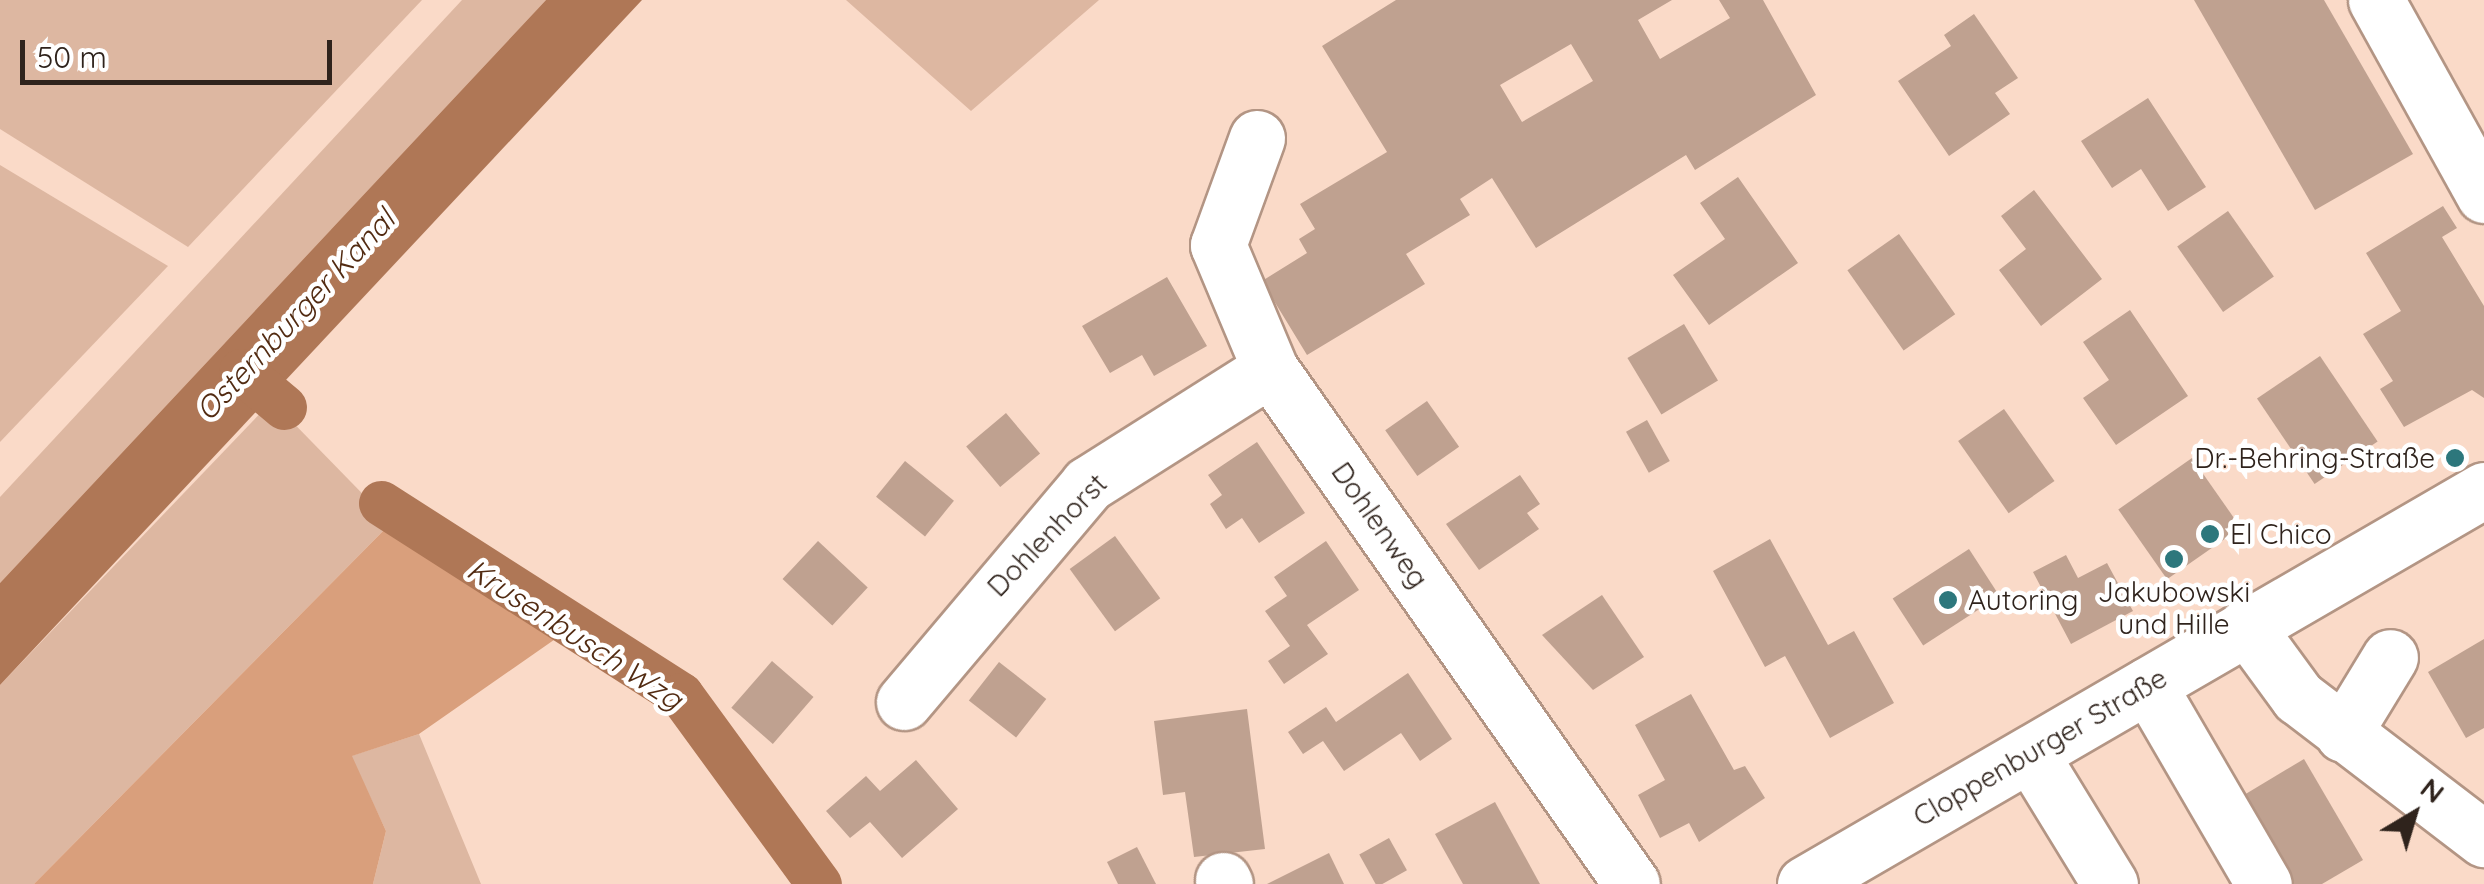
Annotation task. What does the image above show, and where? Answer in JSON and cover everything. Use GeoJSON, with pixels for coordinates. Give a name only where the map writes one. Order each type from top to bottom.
{"type":"FeatureCollection","features":[{"type":"Feature","properties":{"kind":"street"},"geometry":{"type":"LineString","coordinates":[[2376,0],[2484,196]]}},
{"type":"Feature","properties":{"kind":"street","name":"Dohlenweg"},"geometry":{"type":"LineString","coordinates":[[1258,138],[1218,245],[1270,369],[1632,884]]}},
{"type":"Feature","properties":{"kind":"street","name":"Dohlenhorst"},"geometry":{"type":"LineString","coordinates":[[904,702],[1088,484],[1270,369]]}},
{"type":"Feature","properties":{"kind":"street","name":"Cloppenburger Straße"},"geometry":{"type":"LineString","coordinates":[[1805,884],[2484,490]]}},
{"type":"Feature","properties":{"kind":"street"},"geometry":{"type":"LineString","coordinates":[[2246,626],[2267,664],[2344,734],[2484,839]]}},
{"type":"Feature","properties":{"kind":"street"},"geometry":{"type":"LineString","coordinates":[[2344,734],[2390,657]]}},
{"type":"Feature","properties":{"kind":"street"},"geometry":{"type":"LineString","coordinates":[[2148,685],[2264,884]]}},
{"type":"Feature","properties":{"kind":"street"},"geometry":{"type":"LineString","coordinates":[[2031,755],[2110,884]]}},
{"type":"Feature","properties":{"kind":"shaded area"},"geometry":{"type":"Polygon","coordinates":[[[0,0],[422,0],[188,247],[0,129],[0,0]]]}},
{"type":"Feature","properties":{"kind":"shaded area"},"geometry":{"type":"Polygon","coordinates":[[[462,0],[546,0],[0,583],[0,497],[462,0]]]}},
{"type":"Feature","properties":{"kind":"shaded area"},"geometry":{"type":"Polygon","coordinates":[[[846,0],[1099,0],[971,111],[846,0]]]}},
{"type":"Feature","properties":{"kind":"shaded area"},"geometry":{"type":"Polygon","coordinates":[[[0,165],[168,266],[0,442],[0,165]]]}},
{"type":"Feature","properties":{"kind":"shaded area"},"geometry":{"type":"Polygon","coordinates":[[[272,401],[391,523],[34,884],[0,884],[0,685],[272,401]]]}},
{"type":"Feature","properties":{"kind":"shaded area"},"geometry":{"type":"Polygon","coordinates":[[[391,523],[561,635],[419,734],[352,756],[386,831],[373,884],[34,884],[391,523]]]}},
{"type":"Feature","properties":{"kind":"shaded area"},"geometry":{"type":"Polygon","coordinates":[[[419,734],[481,884],[373,884],[386,831],[351,756],[419,734]]]}},
{"type":"Feature","properties":{"kind":"water","name":"Osternburger Kanal"},"geometry":{"type":"Polygon","coordinates":[[[546,0],[642,0],[0,685],[0,583],[546,0]]]}},
{"type":"Feature","properties":{"kind":"building"},"geometry":{"type":"Polygon","coordinates":[[[1396,0],[1672,0],[1638,20],[1660,59],[1730,18],[1719,0],[1763,0],[1816,95],[1695,170],[1686,155],[1536,248],[1492,178],[1460,199],[1470,215],[1406,254],[1425,284],[1307,355],[1262,281],[1307,253],[1299,239],[1315,229],[1300,204],[1387,152],[1322,46],[1396,0]],[[1571,44],[1500,85],[1522,122],[1593,81],[1571,44]]]}},
{"type":"Feature","properties":{"kind":"building"},"geometry":{"type":"Polygon","coordinates":[[[2194,0],[2324,0],[2413,154],[2315,210],[2194,0]]]}},
{"type":"Feature","properties":{"kind":"building"},"geometry":{"type":"Polygon","coordinates":[[[1974,14],[2018,78],[1995,93],[2010,114],[1949,156],[1898,81],[1951,46],[1944,35],[1974,14]]]}},
{"type":"Feature","properties":{"kind":"building"},"geometry":{"type":"Polygon","coordinates":[[[2148,98],[2206,187],[2168,211],[2141,169],[2112,188],[2081,141],[2148,98]]]}},
{"type":"Feature","properties":{"kind":"building"},"geometry":{"type":"Polygon","coordinates":[[[1738,177],[1798,263],[1709,325],[1673,275],[1725,239],[1700,203],[1738,177]]]}},
{"type":"Feature","properties":{"kind":"building"},"geometry":{"type":"Polygon","coordinates":[[[2034,190],[2102,279],[2041,326],[1999,270],[2026,249],[2001,216],[2034,190]]]}},
{"type":"Feature","properties":{"kind":"building"},"geometry":{"type":"Polygon","coordinates":[[[2443,206],[2457,228],[2442,237],[2484,306],[2484,398],[2472,390],[2404,427],[2380,389],[2393,381],[2363,334],[2401,311],[2366,253],[2443,206]]]}},
{"type":"Feature","properties":{"kind":"building"},"geometry":{"type":"Polygon","coordinates":[[[2228,211],[2274,277],[2223,312],[2177,247],[2228,211]]]}},
{"type":"Feature","properties":{"kind":"building"},"geometry":{"type":"Polygon","coordinates":[[[1899,234],[1955,314],[1904,350],[1847,270],[1899,234]]]}},
{"type":"Feature","properties":{"kind":"building"},"geometry":{"type":"Polygon","coordinates":[[[1167,277],[1207,346],[1154,376],[1142,355],[1110,373],[1082,326],[1167,277]]]}},
{"type":"Feature","properties":{"kind":"building"},"geometry":{"type":"Polygon","coordinates":[[[2130,310],[2188,396],[2116,445],[2083,398],[2109,380],[2083,342],[2130,310]]]}},
{"type":"Feature","properties":{"kind":"building"},"geometry":{"type":"Polygon","coordinates":[[[1684,324],[1718,381],[1661,415],[1627,358],[1684,324]]]}},
{"type":"Feature","properties":{"kind":"building"},"geometry":{"type":"Polygon","coordinates":[[[2320,356],[2378,441],[2315,484],[2257,398],[2320,356]]]}},
{"type":"Feature","properties":{"kind":"building"},"geometry":{"type":"Polygon","coordinates":[[[1427,401],[1459,447],[1417,476],[1385,430],[1427,401]]]}},
{"type":"Feature","properties":{"kind":"building"},"geometry":{"type":"Polygon","coordinates":[[[2004,409],[2054,481],[2009,513],[1958,441],[2004,409]]]}},
{"type":"Feature","properties":{"kind":"building"},"geometry":{"type":"Polygon","coordinates":[[[1006,413],[1040,454],[1000,487],[966,446],[1006,413]]]}},
{"type":"Feature","properties":{"kind":"building"},"geometry":{"type":"Polygon","coordinates":[[[1647,420],[1670,461],[1649,473],[1626,432],[1647,420]]]}},
{"type":"Feature","properties":{"kind":"building"},"geometry":{"type":"Polygon","coordinates":[[[1257,442],[1305,513],[1259,543],[1242,518],[1226,529],[1210,504],[1222,495],[1208,475],[1257,442]]]}},
{"type":"Feature","properties":{"kind":"building"},"geometry":{"type":"Polygon","coordinates":[[[2192,458],[2241,528],[2167,579],[2118,510],[2192,458]]]}},
{"type":"Feature","properties":{"kind":"building"},"geometry":{"type":"Polygon","coordinates":[[[905,461],[954,501],[925,536],[876,497],[905,461]]]}},
{"type":"Feature","properties":{"kind":"building"},"geometry":{"type":"Polygon","coordinates":[[[1520,475],[1540,504],[1527,513],[1539,529],[1479,570],[1446,524],[1520,475]]]}},
{"type":"Feature","properties":{"kind":"building"},"geometry":{"type":"Polygon","coordinates":[[[1115,536],[1160,598],[1115,631],[1070,569],[1115,536]]]}},
{"type":"Feature","properties":{"kind":"building"},"geometry":{"type":"Polygon","coordinates":[[[1770,539],[1828,645],[1854,631],[1894,703],[1830,738],[1785,656],[1765,667],[1713,571],[1770,539]]]}},
{"type":"Feature","properties":{"kind":"building"},"geometry":{"type":"Polygon","coordinates":[[[818,541],[868,587],[832,625],[783,579],[818,541]]]}},
{"type":"Feature","properties":{"kind":"building"},"geometry":{"type":"Polygon","coordinates":[[[1326,541],[1359,590],[1307,625],[1328,654],[1284,684],[1268,661],[1290,646],[1265,611],[1287,596],[1274,577],[1326,541]]]}},
{"type":"Feature","properties":{"kind":"building","name":"Autoring"},"geometry":{"type":"Polygon","coordinates":[[[1969,549],[1999,596],[1923,646],[1893,599],[1969,549]]]}},
{"type":"Feature","properties":{"kind":"building"},"geometry":{"type":"Polygon","coordinates":[[[2066,555],[2078,578],[2107,563],[2133,611],[2071,644],[2033,572],[2066,555]]]}},
{"type":"Feature","properties":{"kind":"building"},"geometry":{"type":"Polygon","coordinates":[[[1602,595],[1644,657],[1593,690],[1542,635],[1602,595]]]}},
{"type":"Feature","properties":{"kind":"building"},"geometry":{"type":"Polygon","coordinates":[[[2484,639],[2484,728],[2466,738],[2428,672],[2484,639]]]}},
{"type":"Feature","properties":{"kind":"building"},"geometry":{"type":"Polygon","coordinates":[[[772,661],[814,697],[773,744],[731,708],[772,661]]]}},
{"type":"Feature","properties":{"kind":"building"},"geometry":{"type":"Polygon","coordinates":[[[999,662],[1046,699],[1016,738],[969,701],[999,662]]]}},
{"type":"Feature","properties":{"kind":"building"},"geometry":{"type":"Polygon","coordinates":[[[1408,673],[1452,739],[1420,761],[1401,733],[1344,771],[1323,741],[1303,754],[1288,732],[1326,707],[1336,722],[1408,673]]]}},
{"type":"Feature","properties":{"kind":"building"},"geometry":{"type":"Polygon","coordinates":[[[1691,694],[1734,770],[1745,766],[1765,798],[1699,842],[1689,823],[1660,838],[1638,795],[1665,780],[1635,725],[1691,694]]]}},
{"type":"Feature","properties":{"kind":"building"},"geometry":{"type":"Polygon","coordinates":[[[1247,709],[1265,849],[1194,857],[1185,792],[1163,795],[1154,721],[1247,709]]]}},
{"type":"Feature","properties":{"kind":"building"},"geometry":{"type":"Polygon","coordinates":[[[2304,759],[2363,860],[2322,884],[2290,884],[2239,798],[2304,759]]]}},
{"type":"Feature","properties":{"kind":"building"},"geometry":{"type":"Polygon","coordinates":[[[916,760],[958,809],[902,858],[870,822],[850,838],[826,811],[866,776],[880,791],[916,760]]]}},
{"type":"Feature","properties":{"kind":"building"},"geometry":{"type":"Polygon","coordinates":[[[1495,802],[1540,884],[1463,884],[1435,834],[1495,802]]]}},
{"type":"Feature","properties":{"kind":"building"},"geometry":{"type":"Polygon","coordinates":[[[1389,838],[1407,870],[1376,884],[1359,854],[1389,838]]]}},
{"type":"Feature","properties":{"kind":"building"},"geometry":{"type":"Polygon","coordinates":[[[1137,847],[1156,884],[1118,884],[1107,862],[1137,847]]]}},
{"type":"Feature","properties":{"kind":"building"},"geometry":{"type":"Polygon","coordinates":[[[1329,853],[1344,884],[1267,884],[1329,853]]]}},
{"type":"Feature","properties":{"kind":"waterway","name":"Krusenbusch Wzg"},"geometry":{"type":"LineString","coordinates":[[241,371],[284,407]]}},
{"type":"Feature","properties":{"kind":"waterway","name":"Krusenbusch Wzg"},"geometry":{"type":"LineString","coordinates":[[381,503],[681,695],[819,884]]}},
{"type":"Feature","properties":{"kind":"place","name":"Dr.-Behring-Straße"},"geometry":{"type":"Point","coordinates":[2455,458]}},
{"type":"Feature","properties":{"kind":"place","name":"El Chico"},"geometry":{"type":"Point","coordinates":[2210,534]}},
{"type":"Feature","properties":{"kind":"place","name":"Jakubowski und Hille"},"geometry":{"type":"Point","coordinates":[2174,559]}},
{"type":"Feature","properties":{"kind":"place","name":"Autoring"},"geometry":{"type":"Point","coordinates":[1948,600]}}]}
